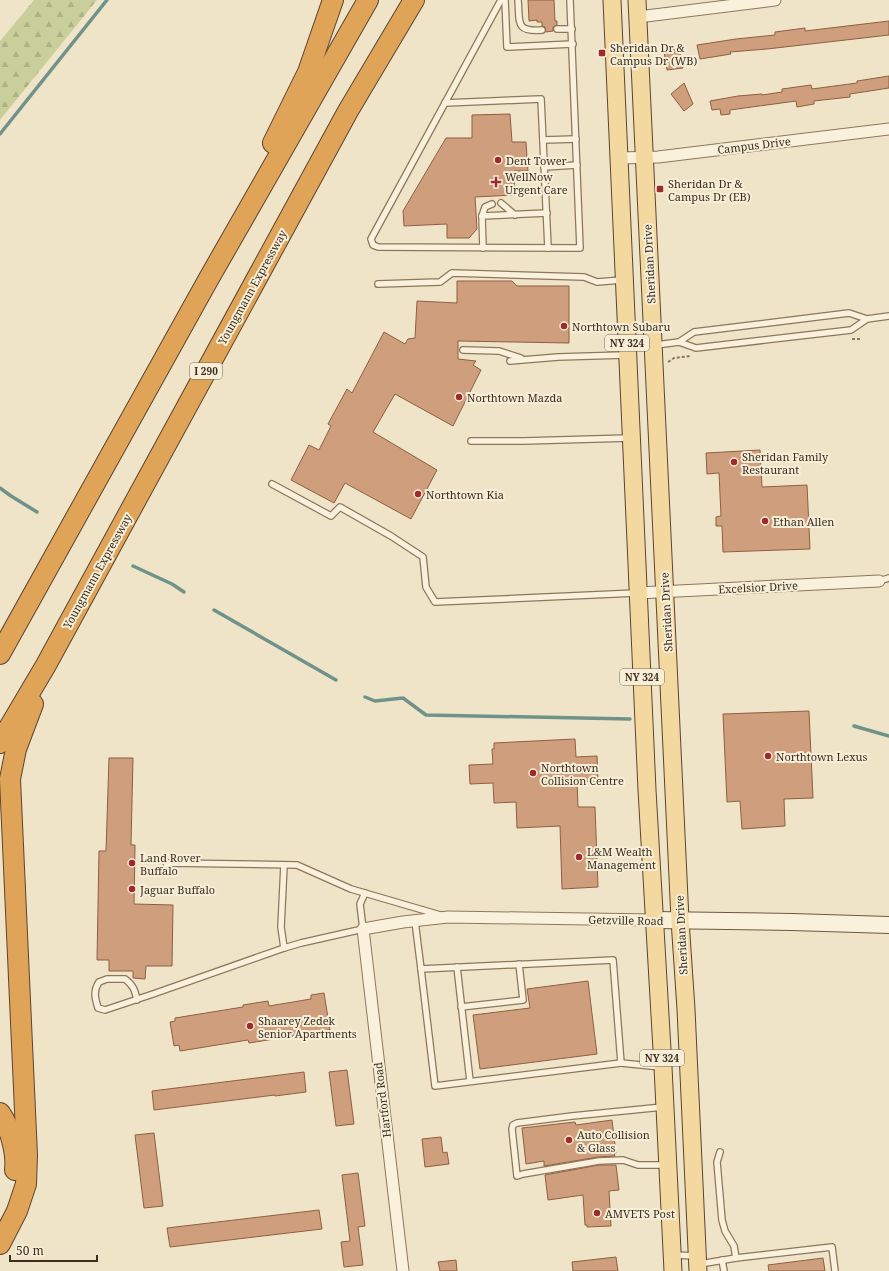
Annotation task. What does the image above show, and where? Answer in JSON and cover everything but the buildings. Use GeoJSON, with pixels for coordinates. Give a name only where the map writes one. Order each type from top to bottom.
{"type":"FeatureCollection","features":[{"type":"Feature","properties":{"kind":"highway"},"geometry":{"type":"LineString","coordinates":[[208,280],[280,127],[308,72],[333,0]]}},
{"type":"Feature","properties":{"kind":"highway"},"geometry":{"type":"LineString","coordinates":[[0,654],[208,280],[368,0]]}},
{"type":"Feature","properties":{"kind":"highway","name":"Youngmann Expressway"},"geometry":{"type":"LineString","coordinates":[[0,743],[46,665],[348,111],[414,0]]}},
{"type":"Feature","properties":{"kind":"highway"},"geometry":{"type":"LineString","coordinates":[[0,644],[22,616]]}},
{"type":"Feature","properties":{"kind":"highway"},"geometry":{"type":"LineString","coordinates":[[0,1244],[17,1211],[26,1184],[27,1156],[10,779],[16,749],[27,723],[46,665]]}},
{"type":"Feature","properties":{"kind":"highway"},"geometry":{"type":"LineString","coordinates":[[0,1113],[11,1136],[15,1151],[16,1164],[12,1188],[0,1218]]}},
{"type":"Feature","properties":{"kind":"main road","name":"NY 324"},"geometry":{"type":"LineString","coordinates":[[612,0],[638,593],[672,1263]]}},
{"type":"Feature","properties":{"kind":"main road","name":"Sheridan Drive"},"geometry":{"type":"LineString","coordinates":[[637,0],[680,920],[686,1009],[698,1264]]}},
{"type":"Feature","properties":{"kind":"street"},"geometry":{"type":"LineString","coordinates":[[638,17],[775,0]]}},
{"type":"Feature","properties":{"kind":"street","name":"Campus Drive"},"geometry":{"type":"LineString","coordinates":[[619,158],[658,157],[889,129]]}},
{"type":"Feature","properties":{"kind":"street","name":"Excelsior Drive"},"geometry":{"type":"LineString","coordinates":[[638,593],[884,580]]}},
{"type":"Feature","properties":{"kind":"street","name":"Getzville Road"},"geometry":{"type":"LineString","coordinates":[[363,930],[448,917],[792,922],[889,925]]}},
{"type":"Feature","properties":{"kind":"street","name":"Hartford Road"},"geometry":{"type":"LineString","coordinates":[[363,930],[403,1271]]}},
{"type":"Feature","properties":{"kind":"lane"},"geometry":{"type":"LineString","coordinates":[[501,0],[370,239],[373,245],[378,247],[580,248],[573,44],[570,0]]}},
{"type":"Feature","properties":{"kind":"lane"},"geometry":{"type":"LineString","coordinates":[[505,0],[507,47],[573,44]]}},
{"type":"Feature","properties":{"kind":"lane"},"geometry":{"type":"LineString","coordinates":[[518,0],[522,26],[528,30],[542,30]]}},
{"type":"Feature","properties":{"kind":"lane"},"geometry":{"type":"LineString","coordinates":[[557,29],[572,29]]}},
{"type":"Feature","properties":{"kind":"lane"},"geometry":{"type":"LineString","coordinates":[[445,103],[542,99],[548,248]]}},
{"type":"Feature","properties":{"kind":"lane"},"geometry":{"type":"LineString","coordinates":[[543,140],[576,139]]}},
{"type":"Feature","properties":{"kind":"lane"},"geometry":{"type":"LineString","coordinates":[[544,167],[577,165]]}},
{"type":"Feature","properties":{"kind":"lane"},"geometry":{"type":"LineString","coordinates":[[501,203],[515,215]]}},
{"type":"Feature","properties":{"kind":"lane"},"geometry":{"type":"LineString","coordinates":[[483,248],[482,216],[485,207],[492,204]]}},
{"type":"Feature","properties":{"kind":"lane"},"geometry":{"type":"LineString","coordinates":[[482,216],[547,213]]}},
{"type":"Feature","properties":{"kind":"lane"},"geometry":{"type":"LineString","coordinates":[[378,284],[440,282],[452,273],[584,277],[597,282],[624,280]]}},
{"type":"Feature","properties":{"kind":"lane"},"geometry":{"type":"LineString","coordinates":[[679,342],[694,332],[849,313],[867,319],[889,316]]}},
{"type":"Feature","properties":{"kind":"lane"},"geometry":{"type":"LineString","coordinates":[[653,345],[679,342],[696,348],[851,330],[867,319]]}},
{"type":"Feature","properties":{"kind":"lane"},"geometry":{"type":"LineString","coordinates":[[463,350],[499,351],[525,360]]}},
{"type":"Feature","properties":{"kind":"lane"},"geometry":{"type":"LineString","coordinates":[[510,361],[627,354]]}},
{"type":"Feature","properties":{"kind":"lane"},"geometry":{"type":"LineString","coordinates":[[471,441],[632,438]]}},
{"type":"Feature","properties":{"kind":"lane"},"geometry":{"type":"LineString","coordinates":[[272,484],[331,516],[340,507],[391,536],[423,557],[426,586],[435,602],[638,593]]}},
{"type":"Feature","properties":{"kind":"lane"},"geometry":{"type":"LineString","coordinates":[[165,873],[167,863],[297,866],[351,889],[448,917]]}},
{"type":"Feature","properties":{"kind":"lane"},"geometry":{"type":"LineString","coordinates":[[284,865],[281,927],[284,948]]}},
{"type":"Feature","properties":{"kind":"lane"},"geometry":{"type":"LineString","coordinates":[[137,1000],[132,984],[125,979],[107,979],[99,982],[95,988],[98,1008],[105,1010],[137,1000],[284,948],[363,930],[360,904],[365,893]]}},
{"type":"Feature","properties":{"kind":"lane"},"geometry":{"type":"LineString","coordinates":[[415,921],[436,1086],[620,1063],[663,1067]]}},
{"type":"Feature","properties":{"kind":"lane"},"geometry":{"type":"LineString","coordinates":[[420,969],[613,960],[620,1063]]}},
{"type":"Feature","properties":{"kind":"lane"},"geometry":{"type":"LineString","coordinates":[[461,1007],[523,1000],[519,964]]}},
{"type":"Feature","properties":{"kind":"lane"},"geometry":{"type":"LineString","coordinates":[[457,967],[470,1081]]}},
{"type":"Feature","properties":{"kind":"lane"},"geometry":{"type":"LineString","coordinates":[[665,1107],[517,1123],[513,1125],[512,1129],[517,1176],[599,1161],[623,1160],[638,1165],[668,1165]]}},
{"type":"Feature","properties":{"kind":"lane"},"geometry":{"type":"LineString","coordinates":[[720,1152],[717,1162],[722,1220],[725,1232],[734,1246],[736,1258]]}},
{"type":"Feature","properties":{"kind":"lane"},"geometry":{"type":"LineString","coordinates":[[672,1263],[698,1264],[832,1247],[835,1271]]}},
{"type":"Feature","properties":{"kind":"lane"},"geometry":{"type":"LineString","coordinates":[[722,1260],[724,1271]]}},
{"type":"Feature","properties":{"kind":"path"},"geometry":{"type":"LineString","coordinates":[[666,365],[674,358],[696,355]]}},
{"type":"Feature","properties":{"kind":"green space"},"geometry":{"type":"Polygon","coordinates":[[[34,0],[97,0],[0,120],[0,41],[34,0]]]}},
{"type":"Feature","properties":{"kind":"waterway"},"geometry":{"type":"LineString","coordinates":[[0,134],[107,0]]}},
{"type":"Feature","properties":{"kind":"waterway"},"geometry":{"type":"LineString","coordinates":[[0,488],[37,512]]}},
{"type":"Feature","properties":{"kind":"waterway"},"geometry":{"type":"LineString","coordinates":[[133,566],[172,584],[184,592]]}},
{"type":"Feature","properties":{"kind":"waterway"},"geometry":{"type":"LineString","coordinates":[[214,610],[336,680]]}},
{"type":"Feature","properties":{"kind":"waterway"},"geometry":{"type":"LineString","coordinates":[[365,697],[375,701],[403,698],[426,715],[630,719]]}},
{"type":"Feature","properties":{"kind":"waterway"},"geometry":{"type":"LineString","coordinates":[[854,726],[889,736]]}},
{"type":"Feature","properties":{"kind":"place","name":"Sheridan Dr & Campus Dr (WB)"},"geometry":{"type":"Point","coordinates":[602,53]}},
{"type":"Feature","properties":{"kind":"place","name":"Dent Tower"},"geometry":{"type":"Point","coordinates":[498,160]}},
{"type":"Feature","properties":{"kind":"place","name":"WellNow Urgent Care"},"geometry":{"type":"Point","coordinates":[496,182]}},
{"type":"Feature","properties":{"kind":"place","name":"Sheridan Dr & Campus Dr (EB)"},"geometry":{"type":"Point","coordinates":[660,189]}},
{"type":"Feature","properties":{"kind":"place","name":"Northtown Subaru"},"geometry":{"type":"Point","coordinates":[564,326]}},
{"type":"Feature","properties":{"kind":"place","name":"Northtown Mazda"},"geometry":{"type":"Point","coordinates":[459,397]}},
{"type":"Feature","properties":{"kind":"place","name":"Sheridan Family Restaurant"},"geometry":{"type":"Point","coordinates":[734,462]}},
{"type":"Feature","properties":{"kind":"place","name":"Northtown Kia"},"geometry":{"type":"Point","coordinates":[418,494]}},
{"type":"Feature","properties":{"kind":"place","name":"Ethan Allen"},"geometry":{"type":"Point","coordinates":[765,521]}},
{"type":"Feature","properties":{"kind":"place","name":"Northtown Lexus"},"geometry":{"type":"Point","coordinates":[768,756]}},
{"type":"Feature","properties":{"kind":"place","name":"Northtown Collision Centre"},"geometry":{"type":"Point","coordinates":[533,773]}},
{"type":"Feature","properties":{"kind":"place","name":"L&M Wealth Management"},"geometry":{"type":"Point","coordinates":[579,857]}},
{"type":"Feature","properties":{"kind":"place","name":"Land Rover Buffalo"},"geometry":{"type":"Point","coordinates":[132,863]}},
{"type":"Feature","properties":{"kind":"place","name":"Jaguar Buffalo"},"geometry":{"type":"Point","coordinates":[132,889]}},
{"type":"Feature","properties":{"kind":"place","name":"Shaarey Zedek Senior Apartments"},"geometry":{"type":"Point","coordinates":[250,1026]}},
{"type":"Feature","properties":{"kind":"place","name":"Auto Collision & Glass"},"geometry":{"type":"Point","coordinates":[569,1140]}},
{"type":"Feature","properties":{"kind":"place","name":"AMVETS Post"},"geometry":{"type":"Point","coordinates":[597,1213]}}]}
